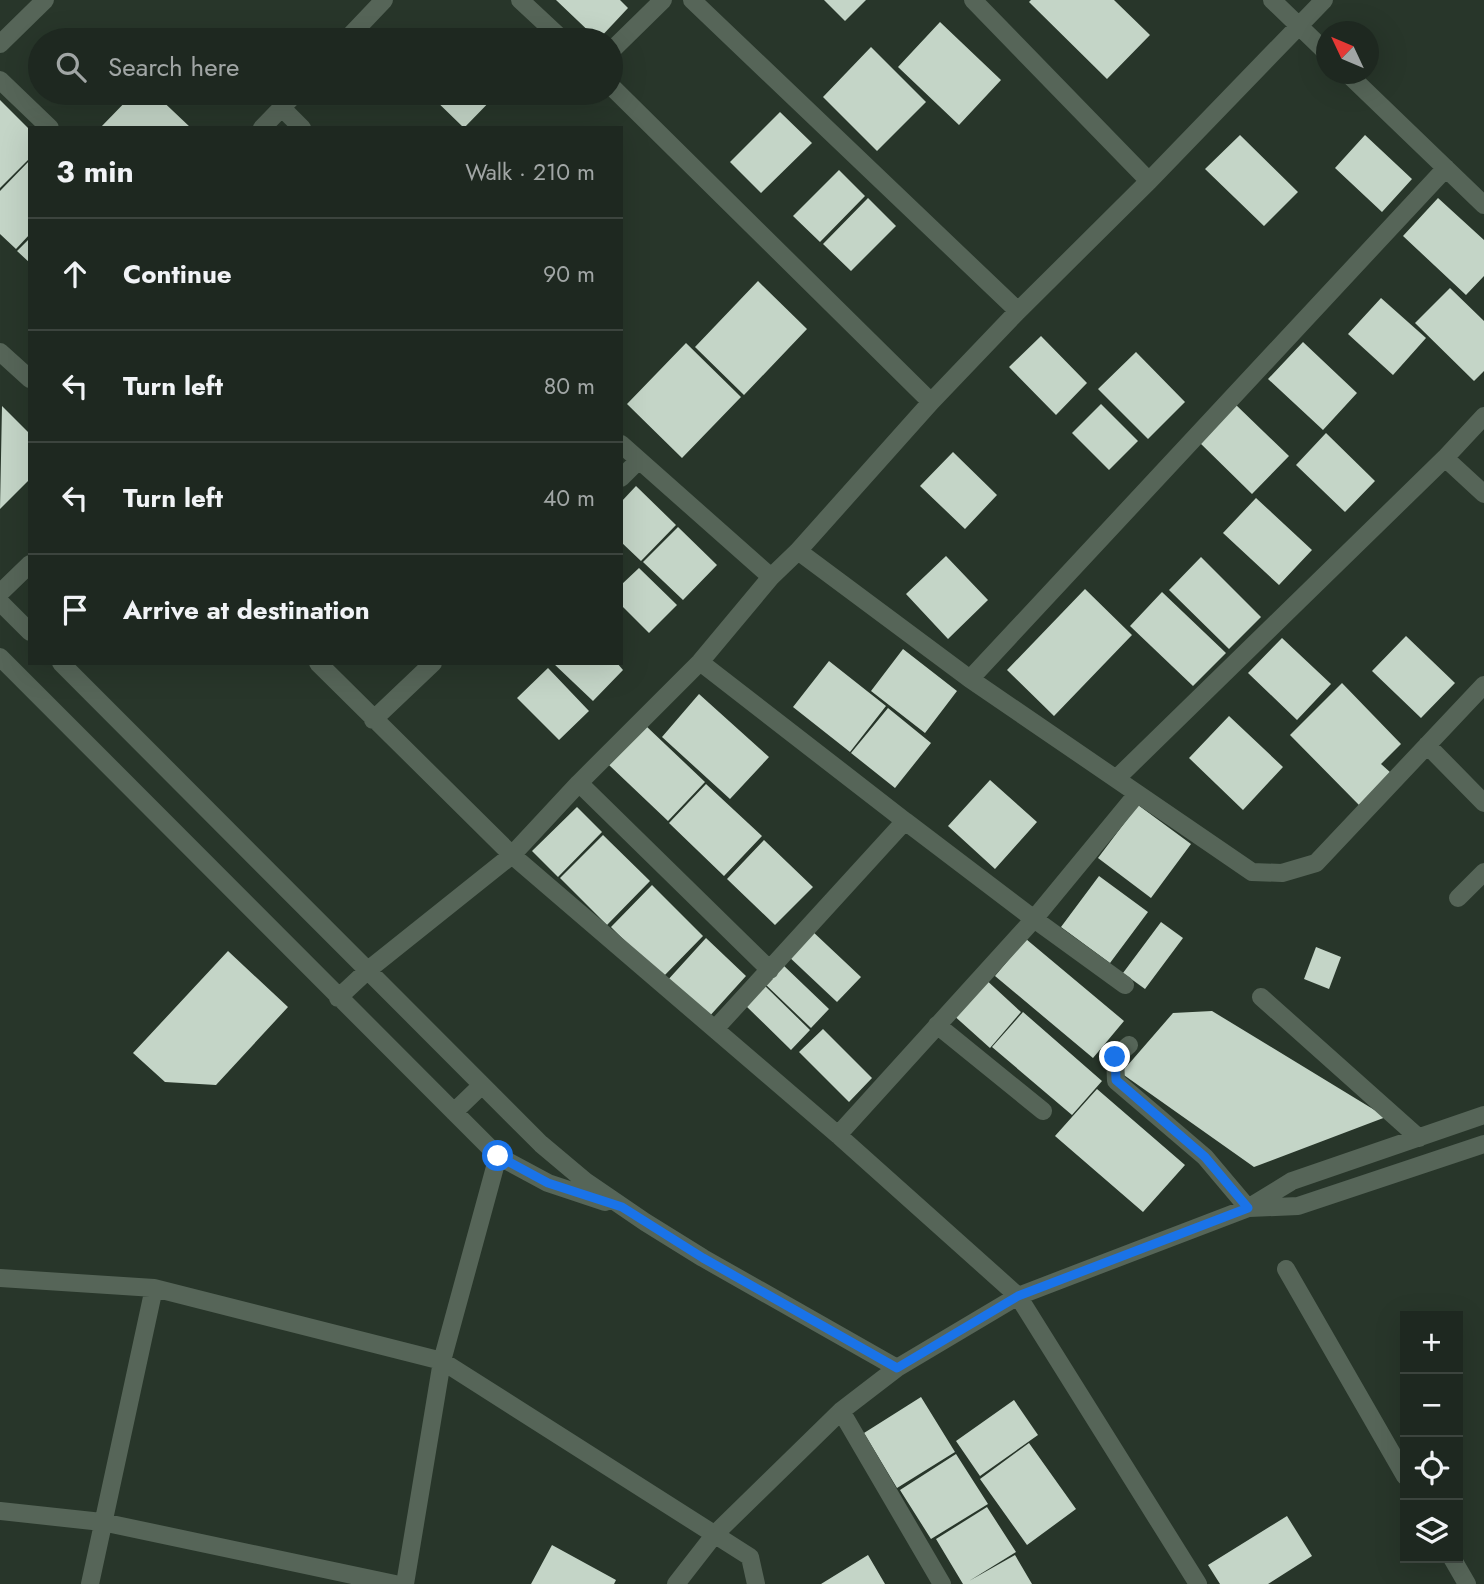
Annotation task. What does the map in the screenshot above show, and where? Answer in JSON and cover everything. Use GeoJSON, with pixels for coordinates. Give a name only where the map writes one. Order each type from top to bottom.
{"type":"FeatureCollection","features":[{"type":"Feature","properties":{"kind":"street"},"geometry":{"type":"LineString","coordinates":[[0,44],[45,0]]}},
{"type":"Feature","properties":{"kind":"street"},"geometry":{"type":"LineString","coordinates":[[357,28],[384,0]]}},
{"type":"Feature","properties":{"kind":"street"},"geometry":{"type":"LineString","coordinates":[[520,0],[550,28]]}},
{"type":"Feature","properties":{"kind":"street"},"geometry":{"type":"LineString","coordinates":[[623,39],[663,0]]}},
{"type":"Feature","properties":{"kind":"street"},"geometry":{"type":"LineString","coordinates":[[692,0],[1018,310]]}},
{"type":"Feature","properties":{"kind":"street"},"geometry":{"type":"LineString","coordinates":[[973,0],[1149,181]]}},
{"type":"Feature","properties":{"kind":"street"},"geometry":{"type":"LineString","coordinates":[[1272,0],[1316,42]]}},
{"type":"Feature","properties":{"kind":"street"},"geometry":{"type":"LineString","coordinates":[[338,998],[512,855],[699,662],[771,577],[798,551],[931,402],[1018,310],[1149,181],[1324,0]]}},
{"type":"Feature","properties":{"kind":"street"},"geometry":{"type":"LineString","coordinates":[[0,80],[48,126]]}},
{"type":"Feature","properties":{"kind":"street"},"geometry":{"type":"LineString","coordinates":[[1358,84],[1484,205]]}},
{"type":"Feature","properties":{"kind":"street"},"geometry":{"type":"LineString","coordinates":[[623,98],[931,402]]}},
{"type":"Feature","properties":{"kind":"street"},"geometry":{"type":"LineString","coordinates":[[264,126],[285,105]]}},
{"type":"Feature","properties":{"kind":"street"},"geometry":{"type":"LineString","coordinates":[[282,108],[300,126]]}},
{"type":"Feature","properties":{"kind":"street"},"geometry":{"type":"LineString","coordinates":[[970,679],[1446,168]]}},
{"type":"Feature","properties":{"kind":"street"},"geometry":{"type":"LineString","coordinates":[[0,352],[28,377]]}},
{"type":"Feature","properties":{"kind":"street"},"geometry":{"type":"LineString","coordinates":[[1117,778],[1445,458],[1484,416]]}},
{"type":"Feature","properties":{"kind":"street"},"geometry":{"type":"LineString","coordinates":[[623,446],[771,577]]}},
{"type":"Feature","properties":{"kind":"street"},"geometry":{"type":"LineString","coordinates":[[1445,458],[1484,494]]}},
{"type":"Feature","properties":{"kind":"street"},"geometry":{"type":"LineString","coordinates":[[623,476],[638,461]]}},
{"type":"Feature","properties":{"kind":"street"},"geometry":{"type":"LineString","coordinates":[[798,551],[970,679],[1252,872],[1282,873],[1316,863],[1484,685]]}},
{"type":"Feature","properties":{"kind":"street"},"geometry":{"type":"LineString","coordinates":[[0,593],[28,566]]}},
{"type":"Feature","properties":{"kind":"street"},"geometry":{"type":"LineString","coordinates":[[0,602],[28,630]]}},
{"type":"Feature","properties":{"kind":"street"},"geometry":{"type":"LineString","coordinates":[[0,657],[498,1156],[548,1183],[622,1207]]}},
{"type":"Feature","properties":{"kind":"street"},"geometry":{"type":"LineString","coordinates":[[699,662],[1034,919],[1125,985]]}},
{"type":"Feature","properties":{"kind":"street"},"geometry":{"type":"LineString","coordinates":[[63,665],[541,1144],[622,1207],[703,1258],[897,1368]]}},
{"type":"Feature","properties":{"kind":"street"},"geometry":{"type":"LineString","coordinates":[[320,665],[512,855],[838,1135],[1018,1296],[1198,1584]]}},
{"type":"Feature","properties":{"kind":"street"},"geometry":{"type":"LineString","coordinates":[[373,720],[431,665]]}},
{"type":"Feature","properties":{"kind":"street"},"geometry":{"type":"LineString","coordinates":[[1427,745],[1484,803]]}},
{"type":"Feature","properties":{"kind":"street"},"geometry":{"type":"LineString","coordinates":[[579,783],[770,970]]}},
{"type":"Feature","properties":{"kind":"street"},"geometry":{"type":"LineString","coordinates":[[838,1135],[1034,919],[1137,794]]}},
{"type":"Feature","properties":{"kind":"street"},"geometry":{"type":"LineString","coordinates":[[715,1029],[905,821]]}},
{"type":"Feature","properties":{"kind":"street"},"geometry":{"type":"LineString","coordinates":[[1458,898],[1484,872]]}},
{"type":"Feature","properties":{"kind":"street"},"geometry":{"type":"LineString","coordinates":[[1261,997],[1419,1138]]}},
{"type":"Feature","properties":{"kind":"street"},"geometry":{"type":"LineString","coordinates":[[937,1025],[1043,1111]]}},
{"type":"Feature","properties":{"kind":"street"},"geometry":{"type":"LineString","coordinates":[[1129,1045],[1115,1057],[1116,1080],[1205,1157],[1248,1208]]}},
{"type":"Feature","properties":{"kind":"street"},"geometry":{"type":"LineString","coordinates":[[454,1112],[482,1085]]}},
{"type":"Feature","properties":{"kind":"street"},"geometry":{"type":"LineString","coordinates":[[676,1584],[715,1534],[841,1411],[897,1368],[1018,1296],[1248,1208],[1292,1181],[1484,1115]]}},
{"type":"Feature","properties":{"kind":"street"},"geometry":{"type":"LineString","coordinates":[[1248,1208],[1297,1206],[1484,1144]]}},
{"type":"Feature","properties":{"kind":"street"},"geometry":{"type":"LineString","coordinates":[[405,1584],[442,1361],[498,1156]]}},
{"type":"Feature","properties":{"kind":"street"},"geometry":{"type":"LineString","coordinates":[[1286,1269],[1400,1467]]}},
{"type":"Feature","properties":{"kind":"street"},"geometry":{"type":"LineString","coordinates":[[0,1278],[154,1288],[442,1361],[750,1557],[756,1584]]}},
{"type":"Feature","properties":{"kind":"street"},"geometry":{"type":"LineString","coordinates":[[90,1584],[154,1288]]}},
{"type":"Feature","properties":{"kind":"street"},"geometry":{"type":"LineString","coordinates":[[841,1411],[942,1584]]}},
{"type":"Feature","properties":{"kind":"street"},"geometry":{"type":"LineString","coordinates":[[0,1511],[102,1522],[395,1584]]}},
{"type":"Feature","properties":{"kind":"street"},"geometry":{"type":"LineString","coordinates":[[1455,1563],[1467,1584]]}},
{"type":"Feature","properties":{"kind":"building"},"geometry":{"type":"Polygon","coordinates":[[[556,0],[620,0],[628,8],[609,28],[585,28],[556,0]]]}},
{"type":"Feature","properties":{"kind":"building"},"geometry":{"type":"Polygon","coordinates":[[[824,0],[866,0],[845,21],[824,0]]]}},
{"type":"Feature","properties":{"kind":"building"},"geometry":{"type":"Polygon","coordinates":[[[1114,0],[1150,35],[1107,79],[1029,2],[1114,0]]]}},
{"type":"Feature","properties":{"kind":"building"},"geometry":{"type":"Polygon","coordinates":[[[940,22],[1001,80],[959,125],[898,67],[940,22]]]}},
{"type":"Feature","properties":{"kind":"building"},"geometry":{"type":"Polygon","coordinates":[[[871,47],[926,102],[877,151],[823,97],[871,47]]]}},
{"type":"Feature","properties":{"kind":"building"},"geometry":{"type":"Polygon","coordinates":[[[0,100],[28,128],[28,160],[0,188],[0,100]]]}},
{"type":"Feature","properties":{"kind":"building"},"geometry":{"type":"Polygon","coordinates":[[[122,105],[167,105],[189,126],[102,126],[122,105]]]}},
{"type":"Feature","properties":{"kind":"building"},"geometry":{"type":"Polygon","coordinates":[[[440,105],[486,105],[466,126],[462,126],[440,105]]]}},
{"type":"Feature","properties":{"kind":"building"},"geometry":{"type":"Polygon","coordinates":[[[780,112],[812,143],[761,193],[730,162],[780,112]]]}},
{"type":"Feature","properties":{"kind":"building"},"geometry":{"type":"Polygon","coordinates":[[[1240,135],[1298,192],[1264,226],[1205,169],[1240,135]]]}},
{"type":"Feature","properties":{"kind":"building"},"geometry":{"type":"Polygon","coordinates":[[[1365,135],[1412,179],[1382,212],[1335,168],[1365,135]]]}},
{"type":"Feature","properties":{"kind":"building"},"geometry":{"type":"Polygon","coordinates":[[[28,162],[28,236],[16,249],[0,234],[0,191],[28,162]]]}},
{"type":"Feature","properties":{"kind":"building"},"geometry":{"type":"Polygon","coordinates":[[[839,170],[865,196],[820,242],[793,216],[839,170]]]}},
{"type":"Feature","properties":{"kind":"building"},"geometry":{"type":"Polygon","coordinates":[[[868,198],[896,226],[851,271],[823,244],[868,198]]]}},
{"type":"Feature","properties":{"kind":"building"},"geometry":{"type":"Polygon","coordinates":[[[1438,198],[1484,240],[1484,276],[1466,295],[1403,236],[1438,198]]]}},
{"type":"Feature","properties":{"kind":"building"},"geometry":{"type":"Polygon","coordinates":[[[28,240],[28,261],[17,251],[28,240]]]}},
{"type":"Feature","properties":{"kind":"building"},"geometry":{"type":"Polygon","coordinates":[[[758,281],[807,329],[744,395],[695,347],[758,281]]]}},
{"type":"Feature","properties":{"kind":"building"},"geometry":{"type":"Polygon","coordinates":[[[1450,288],[1484,321],[1484,371],[1474,381],[1415,323],[1450,288]]]}},
{"type":"Feature","properties":{"kind":"building"},"geometry":{"type":"Polygon","coordinates":[[[1381,298],[1426,338],[1393,375],[1348,334],[1381,298]]]}},
{"type":"Feature","properties":{"kind":"building"},"geometry":{"type":"Polygon","coordinates":[[[1041,336],[1087,383],[1056,415],[1009,367],[1041,336]]]}},
{"type":"Feature","properties":{"kind":"building"},"geometry":{"type":"Polygon","coordinates":[[[1303,342],[1357,393],[1323,430],[1268,379],[1303,342]]]}},
{"type":"Feature","properties":{"kind":"building"},"geometry":{"type":"Polygon","coordinates":[[[686,343],[741,397],[682,458],[627,404],[686,343]]]}},
{"type":"Feature","properties":{"kind":"building"},"geometry":{"type":"Polygon","coordinates":[[[1136,352],[1185,402],[1148,439],[1098,389],[1136,352]]]}},
{"type":"Feature","properties":{"kind":"building"},"geometry":{"type":"Polygon","coordinates":[[[1101,404],[1138,441],[1109,470],[1072,433],[1101,404]]]}},
{"type":"Feature","properties":{"kind":"building"},"geometry":{"type":"Polygon","coordinates":[[[1235,404],[1289,456],[1252,494],[1198,441],[1235,404]]]}},
{"type":"Feature","properties":{"kind":"building"},"geometry":{"type":"Polygon","coordinates":[[[2,406],[28,432],[28,481],[0,509],[2,406]]]}},
{"type":"Feature","properties":{"kind":"building"},"geometry":{"type":"Polygon","coordinates":[[[1326,433],[1375,481],[1345,512],[1296,465],[1326,433]]]}},
{"type":"Feature","properties":{"kind":"building"},"geometry":{"type":"Polygon","coordinates":[[[953,452],[997,495],[965,529],[920,486],[953,452]]]}},
{"type":"Feature","properties":{"kind":"building"},"geometry":{"type":"Polygon","coordinates":[[[636,486],[676,525],[641,561],[623,544],[623,500],[636,486]]]}},
{"type":"Feature","properties":{"kind":"building"},"geometry":{"type":"Polygon","coordinates":[[[1256,498],[1312,550],[1279,585],[1223,533],[1256,498]]]}},
{"type":"Feature","properties":{"kind":"building"},"geometry":{"type":"Polygon","coordinates":[[[678,527],[717,565],[683,600],[643,562],[678,527]]]}},
{"type":"Feature","properties":{"kind":"building"},"geometry":{"type":"Polygon","coordinates":[[[946,556],[988,600],[948,639],[906,594],[946,556]]]}},
{"type":"Feature","properties":{"kind":"building"},"geometry":{"type":"Polygon","coordinates":[[[1201,557],[1261,617],[1229,649],[1169,590],[1201,557]]]}},
{"type":"Feature","properties":{"kind":"building"},"geometry":{"type":"Polygon","coordinates":[[[639,568],[677,605],[649,633],[623,607],[623,583],[639,568]]]}},
{"type":"Feature","properties":{"kind":"building"},"geometry":{"type":"Polygon","coordinates":[[[1085,589],[1132,635],[1054,716],[1007,670],[1085,589]]]}},
{"type":"Feature","properties":{"kind":"building"},"geometry":{"type":"Polygon","coordinates":[[[1162,592],[1226,653],[1193,686],[1130,626],[1162,592]]]}},
{"type":"Feature","properties":{"kind":"building"},"geometry":{"type":"Polygon","coordinates":[[[1406,636],[1455,683],[1421,718],[1372,671],[1406,636]]]}},
{"type":"Feature","properties":{"kind":"building"},"geometry":{"type":"Polygon","coordinates":[[[1282,638],[1331,684],[1297,720],[1248,673],[1282,638]]]}},
{"type":"Feature","properties":{"kind":"building"},"geometry":{"type":"Polygon","coordinates":[[[903,649],[957,691],[925,733],[871,691],[903,649]]]}},
{"type":"Feature","properties":{"kind":"building"},"geometry":{"type":"Polygon","coordinates":[[[829,661],[886,706],[850,752],[793,707],[829,661]]]}},
{"type":"Feature","properties":{"kind":"building"},"geometry":{"type":"Polygon","coordinates":[[[555,665],[619,665],[623,670],[593,701],[555,665]]]}},
{"type":"Feature","properties":{"kind":"building"},"geometry":{"type":"Polygon","coordinates":[[[548,668],[589,711],[559,740],[517,698],[548,668]]]}},
{"type":"Feature","properties":{"kind":"building"},"geometry":{"type":"Polygon","coordinates":[[[1342,683],[1401,744],[1381,764],[1391,773],[1359,805],[1290,735],[1342,683]]]}},
{"type":"Feature","properties":{"kind":"building"},"geometry":{"type":"Polygon","coordinates":[[[699,694],[769,757],[730,799],[662,737],[699,694]]]}},
{"type":"Feature","properties":{"kind":"building"},"geometry":{"type":"Polygon","coordinates":[[[888,708],[931,743],[895,788],[851,753],[888,708]]]}},
{"type":"Feature","properties":{"kind":"building"},"geometry":{"type":"Polygon","coordinates":[[[1229,716],[1283,767],[1243,810],[1189,758],[1229,716]]]}},
{"type":"Feature","properties":{"kind":"building"},"geometry":{"type":"Polygon","coordinates":[[[646,726],[705,782],[668,821],[609,765],[646,726]]]}},
{"type":"Feature","properties":{"kind":"building"},"geometry":{"type":"Polygon","coordinates":[[[990,780],[1037,822],[995,869],[948,826],[990,780]]]}},
{"type":"Feature","properties":{"kind":"building"},"geometry":{"type":"Polygon","coordinates":[[[706,784],[762,836],[724,876],[669,823],[706,784]]]}},
{"type":"Feature","properties":{"kind":"building"},"geometry":{"type":"Polygon","coordinates":[[[1138,805],[1191,844],[1151,898],[1098,858],[1138,805]]]}},
{"type":"Feature","properties":{"kind":"building"},"geometry":{"type":"Polygon","coordinates":[[[577,807],[602,832],[558,877],[532,851],[577,807]]]}},
{"type":"Feature","properties":{"kind":"building"},"geometry":{"type":"Polygon","coordinates":[[[603,835],[650,881],[607,925],[560,878],[603,835]]]}},
{"type":"Feature","properties":{"kind":"building"},"geometry":{"type":"Polygon","coordinates":[[[764,840],[813,887],[775,925],[727,879],[764,840]]]}},
{"type":"Feature","properties":{"kind":"building"},"geometry":{"type":"Polygon","coordinates":[[[1099,876],[1148,912],[1110,963],[1061,927],[1099,876]]]}},
{"type":"Feature","properties":{"kind":"building"},"geometry":{"type":"Polygon","coordinates":[[[652,885],[703,936],[662,978],[611,927],[652,885]]]}},
{"type":"Feature","properties":{"kind":"building"},"geometry":{"type":"Polygon","coordinates":[[[1161,922],[1183,938],[1145,989],[1123,973],[1161,922]]]}},
{"type":"Feature","properties":{"kind":"building"},"geometry":{"type":"Polygon","coordinates":[[[811,930],[861,977],[837,1002],[786,954],[811,930]]]}},
{"type":"Feature","properties":{"kind":"building"},"geometry":{"type":"Polygon","coordinates":[[[706,938],[746,976],[707,1019],[666,982],[706,938]]]}},
{"type":"Feature","properties":{"kind":"building"},"geometry":{"type":"Polygon","coordinates":[[[1026,939],[1124,1021],[1093,1058],[995,976],[1026,939]]]}},
{"type":"Feature","properties":{"kind":"building"},"geometry":{"type":"Polygon","coordinates":[[[1316,947],[1341,957],[1329,989],[1304,979],[1316,947]]]}},
{"type":"Feature","properties":{"kind":"building"},"geometry":{"type":"Polygon","coordinates":[[[228,951],[288,1007],[216,1085],[165,1082],[133,1053],[228,951]]]}},
{"type":"Feature","properties":{"kind":"building"},"geometry":{"type":"Polygon","coordinates":[[[782,964],[829,1009],[811,1028],[764,983],[782,964]]]}},
{"type":"Feature","properties":{"kind":"building"},"geometry":{"type":"Polygon","coordinates":[[[983,977],[1021,1012],[990,1048],[951,1013],[983,977]]]}},
{"type":"Feature","properties":{"kind":"building"},"geometry":{"type":"Polygon","coordinates":[[[763,984],[810,1030],[791,1050],[744,1004],[763,984]]]}},
{"type":"Feature","properties":{"kind":"building"},"geometry":{"type":"Polygon","coordinates":[[[1212,1011],[1386,1117],[1254,1167],[1121,1073],[1173,1013],[1212,1011]]]}},
{"type":"Feature","properties":{"kind":"building"},"geometry":{"type":"Polygon","coordinates":[[[1023,1012],[1102,1081],[1072,1115],[992,1047],[1023,1012]]]}},
{"type":"Feature","properties":{"kind":"building"},"geometry":{"type":"Polygon","coordinates":[[[823,1029],[872,1078],[849,1102],[799,1052],[823,1029]]]}},
{"type":"Feature","properties":{"kind":"building"},"geometry":{"type":"Polygon","coordinates":[[[1097,1089],[1185,1165],[1143,1212],[1055,1136],[1097,1089]]]}},
{"type":"Feature","properties":{"kind":"building"},"geometry":{"type":"Polygon","coordinates":[[[921,1397],[955,1452],[897,1488],[864,1433],[921,1397]]]}},
{"type":"Feature","properties":{"kind":"building"},"geometry":{"type":"Polygon","coordinates":[[[1014,1400],[1038,1435],[980,1476],[956,1441],[1014,1400]]]}},
{"type":"Feature","properties":{"kind":"building"},"geometry":{"type":"Polygon","coordinates":[[[1029,1443],[1076,1509],[1027,1545],[980,1479],[1029,1443]]]}},
{"type":"Feature","properties":{"kind":"building"},"geometry":{"type":"Polygon","coordinates":[[[956,1454],[988,1504],[931,1539],[900,1490],[956,1454]]]}},
{"type":"Feature","properties":{"kind":"building"},"geometry":{"type":"Polygon","coordinates":[[[987,1507],[1016,1552],[969,1581],[1015,1555],[1032,1584],[963,1584],[936,1539],[987,1507]]]}},
{"type":"Feature","properties":{"kind":"building"},"geometry":{"type":"Polygon","coordinates":[[[1287,1516],[1312,1556],[1268,1584],[1220,1584],[1208,1565],[1287,1516]]]}},
{"type":"Feature","properties":{"kind":"building"},"geometry":{"type":"Polygon","coordinates":[[[552,1545],[616,1580],[614,1584],[531,1584],[552,1545]]]}},
{"type":"Feature","properties":{"kind":"building"},"geometry":{"type":"Polygon","coordinates":[[[868,1555],[885,1584],[821,1584],[868,1555]]]}},
{"type":"Feature","properties":{"kind":"route"},"geometry":{"type":"LineString","coordinates":[[498,1156],[548,1183],[622,1207],[703,1258],[897,1368],[1018,1296],[1248,1208],[1205,1157],[1116,1080],[1115,1057]]}}]}
